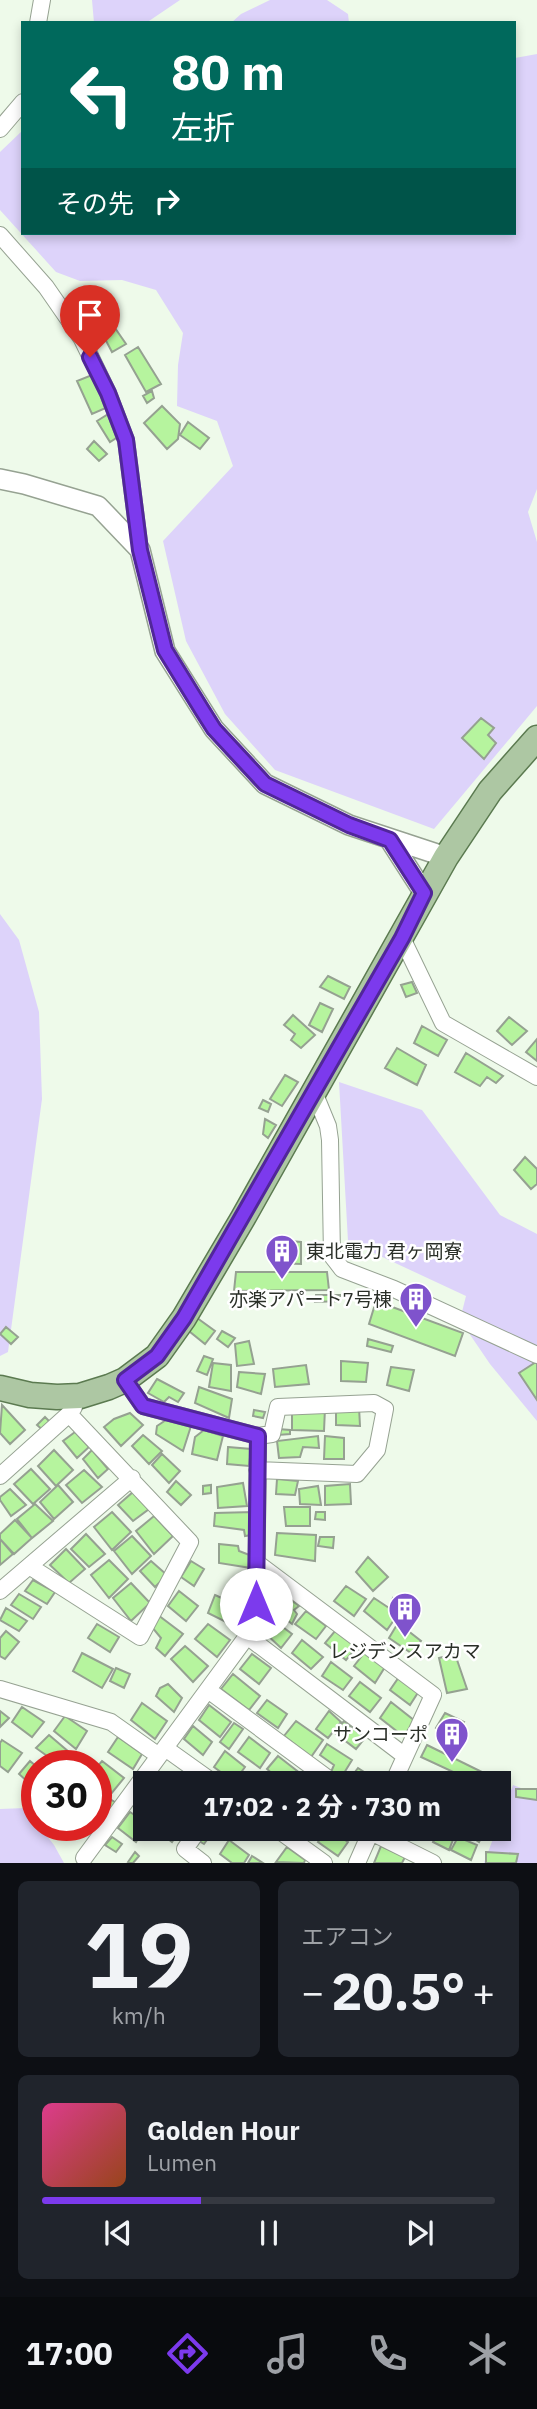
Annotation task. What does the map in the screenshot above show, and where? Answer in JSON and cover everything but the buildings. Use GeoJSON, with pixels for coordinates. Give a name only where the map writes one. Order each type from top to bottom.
{"type":"FeatureCollection","features":[{"type":"Feature","properties":{"kind":"main road"},"geometry":{"type":"LineString","coordinates":[[0,1388],[75,1405],[125,1380],[157,1356],[170,1339],[314,1092],[446,857],[490,792],[537,738]]}},
{"type":"Feature","properties":{"kind":"street"},"geometry":{"type":"LineString","coordinates":[[38,21],[42,0]]}},
{"type":"Feature","properties":{"kind":"street"},"geometry":{"type":"LineString","coordinates":[[0,129],[21,104]]}},
{"type":"Feature","properties":{"kind":"street"},"geometry":{"type":"LineString","coordinates":[[0,235],[46,288],[75,329],[108,393],[126,440],[140,550],[165,650],[214,729],[265,784],[349,825],[446,857]]}},
{"type":"Feature","properties":{"kind":"street"},"geometry":{"type":"LineString","coordinates":[[0,479],[98,506],[140,550]]}},
{"type":"Feature","properties":{"kind":"street"},"geometry":{"type":"LineString","coordinates":[[390,840],[424,893]]}},
{"type":"Feature","properties":{"kind":"street"},"geometry":{"type":"LineString","coordinates":[[402,938],[443,1023],[537,1077]]}},
{"type":"Feature","properties":{"kind":"street"},"geometry":{"type":"LineString","coordinates":[[314,1092],[328,1126],[330,1140],[332,1256],[336,1263],[342,1269],[394,1289],[537,1355]]}},
{"type":"Feature","properties":{"kind":"street"},"geometry":{"type":"LineString","coordinates":[[125,1380],[143,1406],[258,1436],[272,1434],[278,1407],[374,1403],[385,1409],[377,1450],[357,1475],[257,1470]]}},
{"type":"Feature","properties":{"kind":"street"},"geometry":{"type":"LineString","coordinates":[[0,1476],[75,1405],[132,1479],[190,1542],[140,1637],[29,1566]]}},
{"type":"Feature","properties":{"kind":"street"},"geometry":{"type":"LineString","coordinates":[[85,1858],[256,1624],[258,1436]]}},
{"type":"Feature","properties":{"kind":"street"},"geometry":{"type":"LineString","coordinates":[[0,1591],[132,1479]]}},
{"type":"Feature","properties":{"kind":"street"},"geometry":{"type":"LineString","coordinates":[[257,1563],[433,1695],[398,1771]]}},
{"type":"Feature","properties":{"kind":"street"},"geometry":{"type":"LineString","coordinates":[[247,1636],[405,1755]]}},
{"type":"Feature","properties":{"kind":"street"},"geometry":{"type":"LineString","coordinates":[[0,1689],[111,1722],[194,1771]]}},
{"type":"Feature","properties":{"kind":"street"},"geometry":{"type":"LineString","coordinates":[[208,1690],[318,1771]]}},
{"type":"Feature","properties":{"kind":"street"},"geometry":{"type":"LineString","coordinates":[[191,1841],[185,1849],[203,1863]]}},
{"type":"Feature","properties":{"kind":"street"},"geometry":{"type":"LineString","coordinates":[[294,1841],[324,1863]]}},
{"type":"Feature","properties":{"kind":"street"},"geometry":{"type":"LineString","coordinates":[[357,1863],[367,1841]]}},
{"type":"Feature","properties":{"kind":"street"},"geometry":{"type":"LineString","coordinates":[[392,1841],[433,1863]]}},
{"type":"Feature","properties":{"kind":"shaded area"},"geometry":{"type":"Polygon","coordinates":[[[92,0],[180,0],[149,21],[94,21],[92,0]]]}},
{"type":"Feature","properties":{"kind":"shaded area"},"geometry":{"type":"Polygon","coordinates":[[[270,0],[327,0],[348,14],[349,21],[233,21],[241,14],[270,0]]]}},
{"type":"Feature","properties":{"kind":"shaded area"},"geometry":{"type":"Polygon","coordinates":[[[537,54],[537,489],[528,512],[537,542],[537,706],[434,829],[275,770],[225,714],[186,641],[163,541],[233,466],[217,421],[177,406],[178,365],[183,333],[156,290],[122,280],[80,281],[56,272],[23,235],[516,235],[516,58],[537,54]]]}},
{"type":"Feature","properties":{"kind":"shaded area"},"geometry":{"type":"Polygon","coordinates":[[[21,132],[21,233],[0,210],[0,152],[21,132]]]}},
{"type":"Feature","properties":{"kind":"shaded area"},"geometry":{"type":"Polygon","coordinates":[[[0,914],[19,940],[39,1012],[42,1099],[8,1352],[0,1356],[0,914]]]}},
{"type":"Feature","properties":{"kind":"shaded area"},"geometry":{"type":"Polygon","coordinates":[[[339,1082],[422,1110],[500,1215],[537,1234],[537,1421],[490,1364],[460,1320],[466,1296],[348,1241],[339,1082]]]}},
{"type":"Feature","properties":{"kind":"shaded area"},"geometry":{"type":"Polygon","coordinates":[[[513,1785],[537,1794],[537,1863],[484,1863],[492,1841],[511,1841],[513,1785]]]}},
{"type":"Feature","properties":{"kind":"shaded area"},"geometry":{"type":"Polygon","coordinates":[[[21,1808],[21,1841],[51,1841],[64,1863],[0,1863],[0,1809],[21,1808]]]}},
{"type":"Feature","properties":{"kind":"place","name":"東北電力 君ヶ岡寮"},"geometry":{"type":"Point","coordinates":[282,1281]}},
{"type":"Feature","properties":{"kind":"place","name":"亦楽アパート7号棟"},"geometry":{"type":"Point","coordinates":[416,1329]}},
{"type":"Feature","properties":{"kind":"place","name":"レジデンスアカマ"},"geometry":{"type":"Point","coordinates":[405,1639]}},
{"type":"Feature","properties":{"kind":"place","name":"サンコーポ"},"geometry":{"type":"Point","coordinates":[452,1764]}},
{"type":"Feature","properties":{"kind":"route"},"geometry":{"type":"LineString","coordinates":[[90,357],[108,393],[126,440],[140,550],[165,650],[202,710],[214,729],[265,784],[349,825],[390,840],[424,893],[402,938],[184,1318],[157,1356],[125,1380],[143,1406],[258,1436],[256,1604]]}}]}
